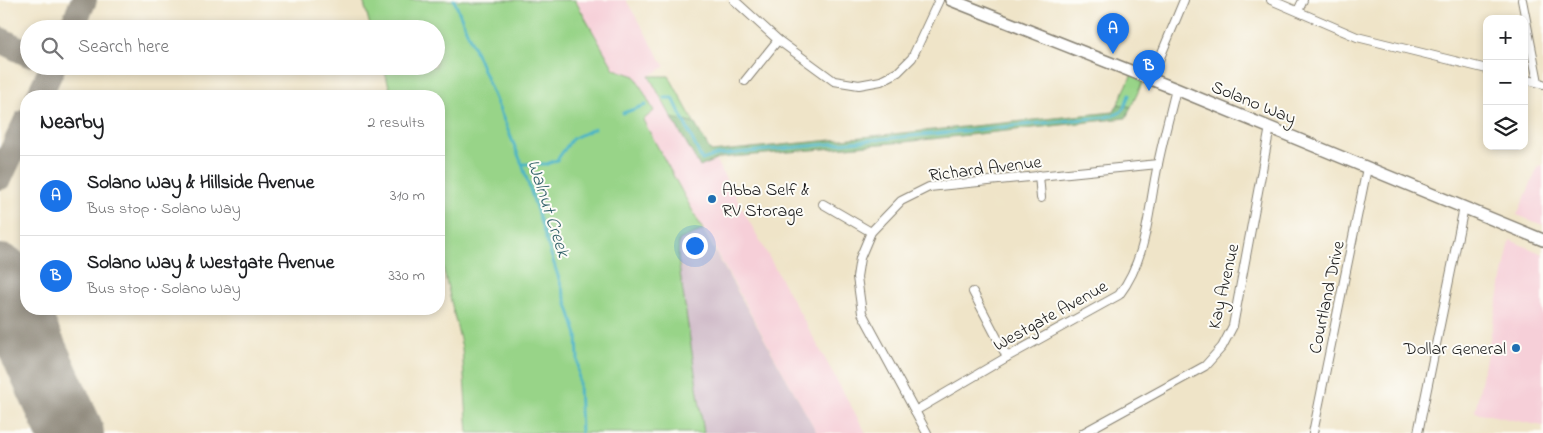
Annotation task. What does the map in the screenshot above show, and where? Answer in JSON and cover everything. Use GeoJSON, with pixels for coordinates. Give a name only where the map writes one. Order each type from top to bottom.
{"type":"FeatureCollection","features":[{"type":"Feature","properties":{"kind":"street"},"geometry":{"type":"LineString","coordinates":[[734,0],[778,40],[834,81],[860,85],[881,81],[898,72],[912,58],[939,0]]}},
{"type":"Feature","properties":{"kind":"street","name":"Solano Way"},"geometry":{"type":"LineString","coordinates":[[951,0],[1270,127],[1543,240]]}},
{"type":"Feature","properties":{"kind":"street"},"geometry":{"type":"LineString","coordinates":[[1151,79],[1184,0]]}},
{"type":"Feature","properties":{"kind":"street"},"geometry":{"type":"LineString","coordinates":[[1271,0],[1357,37],[1483,68]]}},
{"type":"Feature","properties":{"kind":"street"},"geometry":{"type":"LineString","coordinates":[[1298,11],[1303,0]]}},
{"type":"Feature","properties":{"kind":"street"},"geometry":{"type":"LineString","coordinates":[[1522,0],[1540,83]]}},
{"type":"Feature","properties":{"kind":"street"},"geometry":{"type":"LineString","coordinates":[[745,81],[778,40]]}},
{"type":"Feature","properties":{"kind":"street","name":"Westgate Avenue"},"geometry":{"type":"LineString","coordinates":[[914,411],[1006,357],[1119,295],[1132,278],[1141,255],[1158,164],[1176,89]]}},
{"type":"Feature","properties":{"kind":"street","name":"Kay Avenue"},"geometry":{"type":"LineString","coordinates":[[1083,433],[1205,366],[1222,347],[1233,326],[1270,127]]}},
{"type":"Feature","properties":{"kind":"street","name":"Richard Avenue"},"geometry":{"type":"LineString","coordinates":[[927,433],[862,313],[857,277],[860,258],[871,232],[901,201],[929,187],[1158,164]]}},
{"type":"Feature","properties":{"kind":"street","name":"Courtland Drive"},"geometry":{"type":"LineString","coordinates":[[1313,433],[1367,168]]}},
{"type":"Feature","properties":{"kind":"street"},"geometry":{"type":"LineString","coordinates":[[1039,175],[1041,198]]}},
{"type":"Feature","properties":{"kind":"street"},"geometry":{"type":"LineString","coordinates":[[823,204],[871,232]]}},
{"type":"Feature","properties":{"kind":"street"},"geometry":{"type":"LineString","coordinates":[[1418,433],[1464,207]]}},
{"type":"Feature","properties":{"kind":"street"},"geometry":{"type":"LineString","coordinates":[[973,292],[1006,357]]}},
{"type":"Feature","properties":{"kind":"shaded area","name":"Abba Self & RV Storage"},"geometry":{"type":"Polygon","coordinates":[[[576,0],[626,0],[665,67],[649,76],[700,167],[716,161],[866,433],[817,433],[643,120],[654,111],[635,76],[614,69],[576,0]]]}},
{"type":"Feature","properties":{"kind":"shaded area"},"geometry":{"type":"Polygon","coordinates":[[[1539,165],[1543,166],[1543,225],[1517,215],[1539,165]]]}},
{"type":"Feature","properties":{"kind":"shaded area"},"geometry":{"type":"Polygon","coordinates":[[[703,230],[817,433],[704,433],[678,260],[679,240],[703,230]]]}},
{"type":"Feature","properties":{"kind":"shaded area"},"geometry":{"type":"Polygon","coordinates":[[[1510,240],[1543,254],[1543,426],[1475,412],[1510,240]]]}},
{"type":"Feature","properties":{"kind":"green space"},"geometry":{"type":"Polygon","coordinates":[[[363,0],[575,0],[614,69],[635,76],[654,111],[643,120],[703,230],[679,240],[678,259],[704,433],[468,433],[462,348],[445,276],[445,90],[390,90],[386,75],[445,75],[445,20],[369,20],[363,0]]]}},
{"type":"Feature","properties":{"kind":"green space"},"geometry":{"type":"Polygon","coordinates":[[[1133,72],[1145,77],[1131,107],[1118,104],[1133,72]]]}},
{"type":"Feature","properties":{"kind":"green space"},"geometry":{"type":"Polygon","coordinates":[[[649,76],[669,76],[695,124],[672,118],[649,76]]]}},
{"type":"Feature","properties":{"kind":"green space"},"geometry":{"type":"Polygon","coordinates":[[[1118,104],[1131,107],[1126,118],[904,142],[720,158],[700,167],[672,118],[695,124],[711,152],[1114,112],[1118,104]]]}},
{"type":"Feature","properties":{"kind":"waterway","name":"Walnut Creek"},"geometry":{"type":"LineString","coordinates":[[454,0],[522,164],[577,335],[581,433]]}},
{"type":"Feature","properties":{"kind":"waterway"},"geometry":{"type":"LineString","coordinates":[[665,98],[673,98],[702,160],[717,155],[1105,117],[1116,115],[1122,111],[1129,95]]}},
{"type":"Feature","properties":{"kind":"waterway"},"geometry":{"type":"LineString","coordinates":[[623,113],[646,105]]}},
{"type":"Feature","properties":{"kind":"waterway"},"geometry":{"type":"LineString","coordinates":[[522,164],[547,164],[557,160],[572,139],[595,128]]}},
{"type":"Feature","properties":{"kind":"taxiway"},"geometry":{"type":"LineString","coordinates":[[75,20],[84,0]]}},
{"type":"Feature","properties":{"kind":"taxiway"},"geometry":{"type":"LineString","coordinates":[[0,40],[20,50]]}},
{"type":"Feature","properties":{"kind":"taxiway"},"geometry":{"type":"LineString","coordinates":[[42,90],[49,75]]}},
{"type":"Feature","properties":{"kind":"taxiway"},"geometry":{"type":"LineString","coordinates":[[0,177],[20,135]]}},
{"type":"Feature","properties":{"kind":"runway"},"geometry":{"type":"LineString","coordinates":[[0,277],[71,433]]}},
{"type":"Feature","properties":{"kind":"place","name":"Solano Way & Hillside Avenue"},"geometry":{"type":"Point","coordinates":[1113,54]}},
{"type":"Feature","properties":{"kind":"place","name":"Solano Way & Westgate Avenue"},"geometry":{"type":"Point","coordinates":[1149,91]}},
{"type":"Feature","properties":{"kind":"place","name":"Abba Self & RV Storage"},"geometry":{"type":"Point","coordinates":[712,199]}},
{"type":"Feature","properties":{"kind":"place","name":"Dollar General"},"geometry":{"type":"Point","coordinates":[1516,348]}}]}
